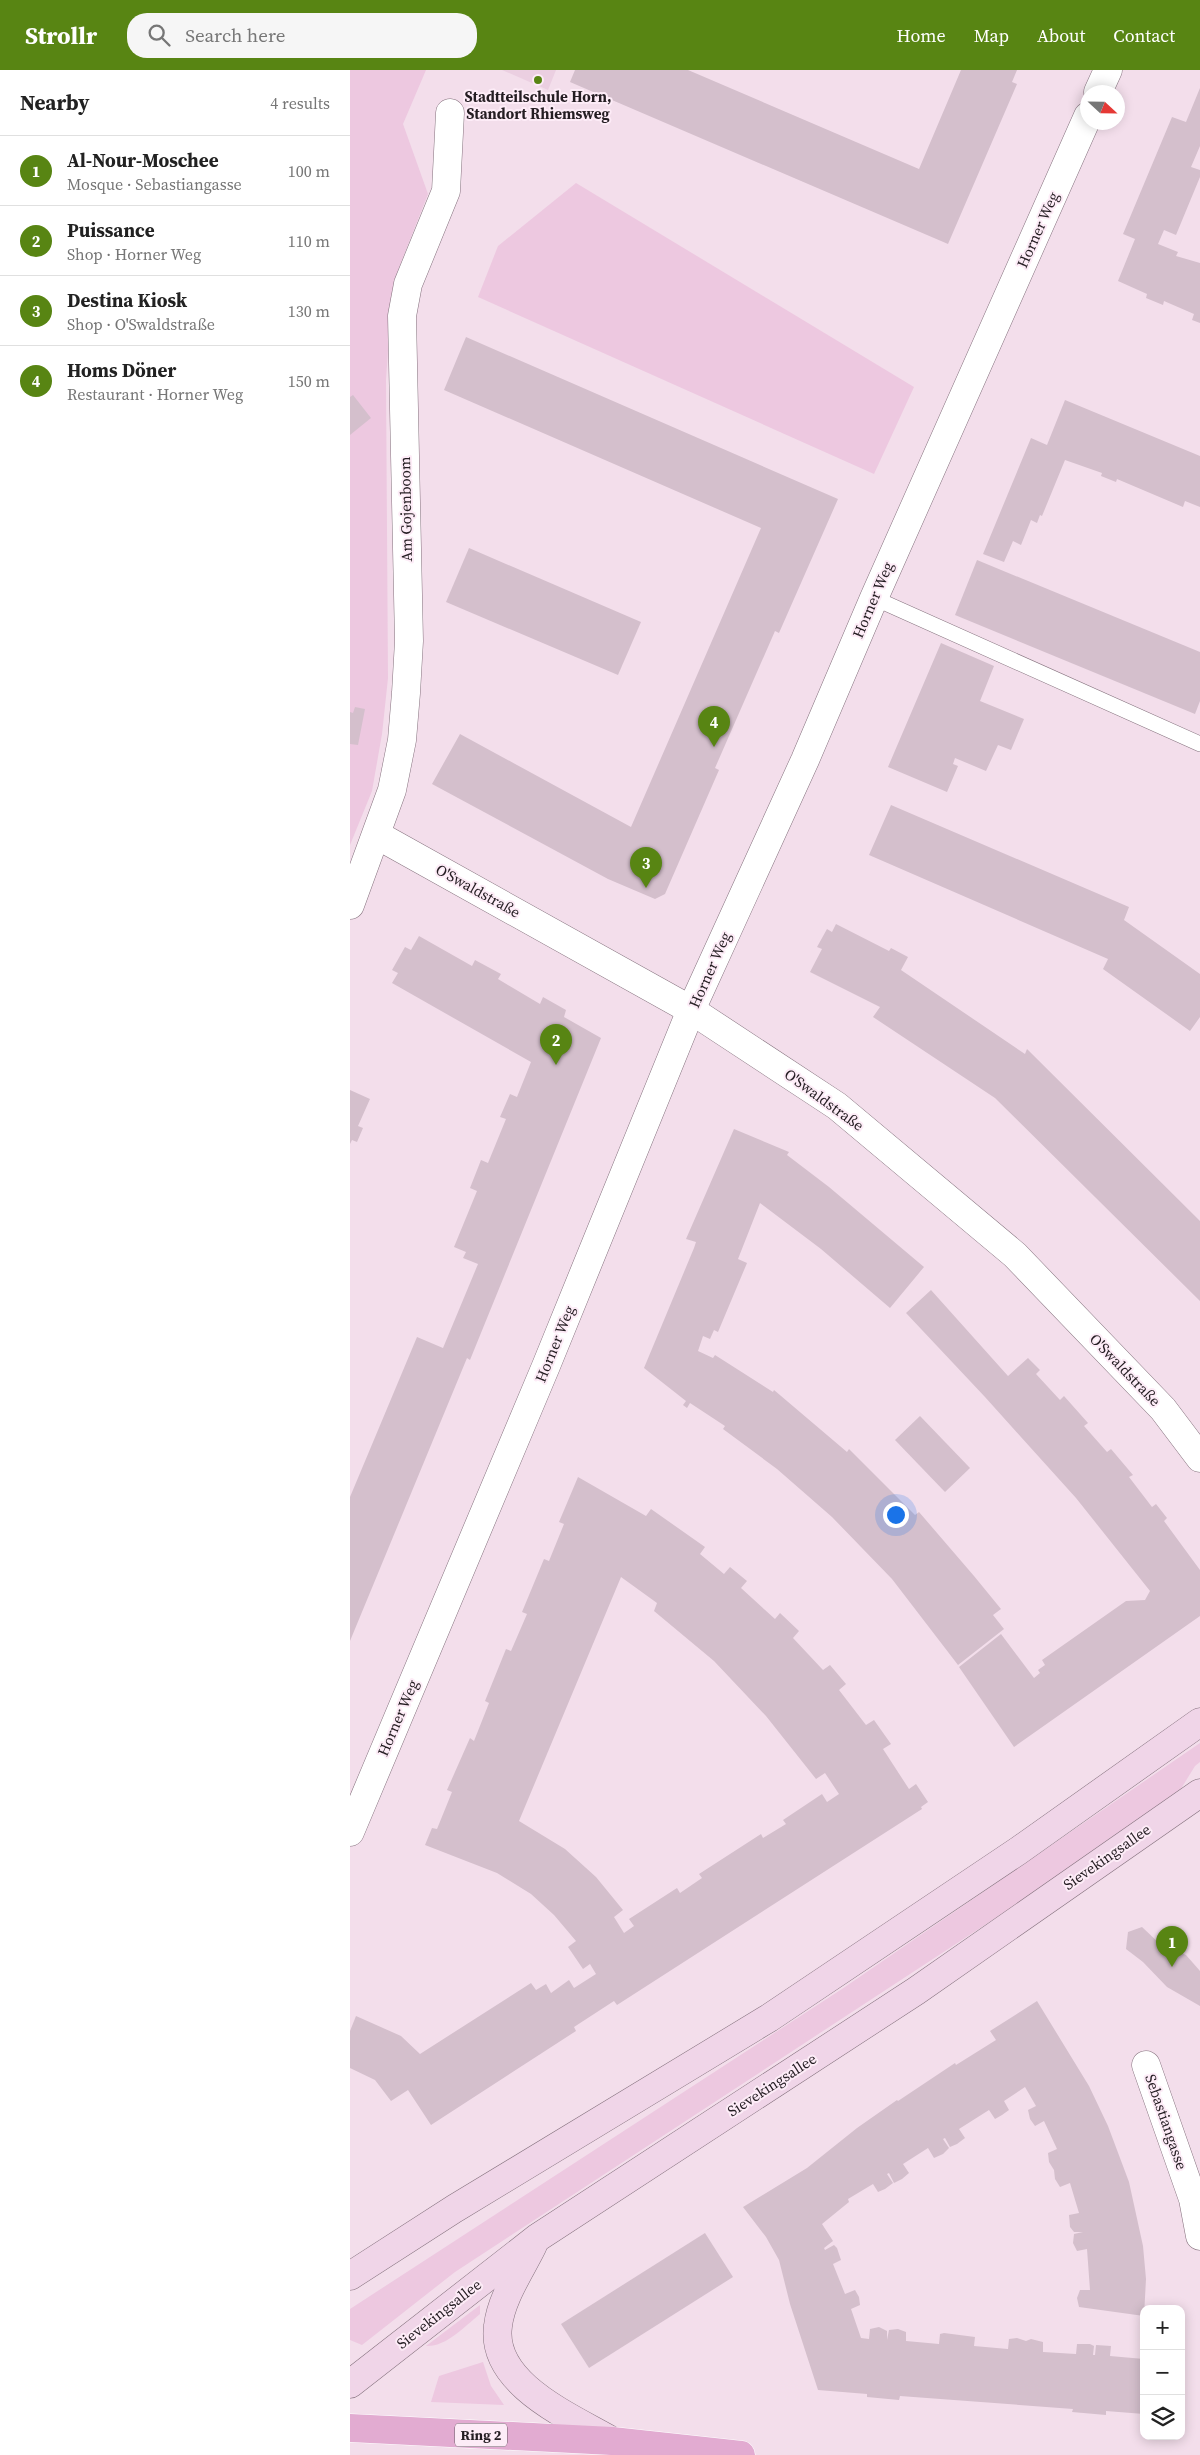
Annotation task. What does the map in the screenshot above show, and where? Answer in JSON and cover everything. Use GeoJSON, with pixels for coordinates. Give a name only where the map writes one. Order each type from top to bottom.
{"type":"FeatureCollection","features":[{"type":"Feature","properties":{"kind":"main road"},"geometry":{"type":"LineString","coordinates":[[350,2276],[454,2209],[769,2018],[1018,1851],[1200,1722]]}},
{"type":"Feature","properties":{"kind":"main road","name":"Sievekingsallee"},"geometry":{"type":"LineString","coordinates":[[350,2384],[537,2238],[916,1991],[1200,1793]]}},
{"type":"Feature","properties":{"kind":"main road"},"geometry":{"type":"LineString","coordinates":[[537,2238],[506,2301],[498,2324],[497,2344],[516,2379],[535,2396],[612,2441]]}},
{"type":"Feature","properties":{"kind":"main road","name":"Ring 2"},"geometry":{"type":"LineString","coordinates":[[350,2428],[612,2441],[741,2455]]}},
{"type":"Feature","properties":{"kind":"street"},"geometry":{"type":"LineString","coordinates":[[1101,85],[1108,70]]}},
{"type":"Feature","properties":{"kind":"street","name":"Am Gojenboom"},"geometry":{"type":"LineString","coordinates":[[350,905],[392,790],[402,740],[409,641],[402,316],[408,284],[446,191],[450,113]]}},
{"type":"Feature","properties":{"kind":"street","name":"Horner Weg"},"geometry":{"type":"LineString","coordinates":[[350,1832],[546,1366],[692,1010],[805,760],[874,598],[1082,130]]}},
{"type":"Feature","properties":{"kind":"street","name":"O'Swaldstraße"},"geometry":{"type":"LineString","coordinates":[[377,835],[692,1010],[837,1106],[1015,1255],[1163,1409],[1200,1458]]}},
{"type":"Feature","properties":{"kind":"street","name":"Sebastiangasse"},"geometry":{"type":"LineString","coordinates":[[1146,2065],[1193,2199],[1200,2236]]}},
{"type":"Feature","properties":{"kind":"lane"},"geometry":{"type":"LineString","coordinates":[[874,598],[1200,744]]}},
{"type":"Feature","properties":{"kind":"shaded area"},"geometry":{"type":"Polygon","coordinates":[[[350,70],[426,70],[403,124],[428,194],[398,270],[391,306],[386,380],[388,678],[382,734],[372,791],[350,845],[350,70]]]}},
{"type":"Feature","properties":{"kind":"shaded area","name":"Stadtteilschule Horn, Standort Rhiemsweg"},"geometry":{"type":"Polygon","coordinates":[[[502,70],[556,70],[548,90],[502,70]]]}},
{"type":"Feature","properties":{"kind":"shaded area"},"geometry":{"type":"Polygon","coordinates":[[[576,183],[914,387],[874,474],[478,297],[498,246],[576,183]]]}},
{"type":"Feature","properties":{"kind":"shaded area"},"geometry":{"type":"Polygon","coordinates":[[[1200,1743],[1200,1762],[1195,1766],[1179,1792],[1136,1826],[455,2272],[362,2345],[350,2340],[350,2309],[842,1989],[1200,1743]]]}},
{"type":"Feature","properties":{"kind":"shaded area"},"geometry":{"type":"Polygon","coordinates":[[[480,2305],[480,2314],[448,2340],[426,2346],[480,2305]]]}},
{"type":"Feature","properties":{"kind":"shaded area"},"geometry":{"type":"Polygon","coordinates":[[[483,2362],[491,2386],[504,2405],[431,2402],[439,2376],[483,2362]]]}},
{"type":"Feature","properties":{"kind":"building"},"geometry":{"type":"Polygon","coordinates":[[[575,70],[688,70],[919,169],[961,70],[1017,70],[1012,82],[1017,84],[948,244],[570,82],[575,70]]]}},
{"type":"Feature","properties":{"kind":"building"},"geometry":{"type":"Polygon","coordinates":[[[1200,88],[1200,146],[1191,167],[1200,170],[1200,177],[1176,235],[1164,230],[1158,244],[1178,252],[1176,256],[1200,263],[1200,323],[1192,320],[1194,314],[1164,301],[1163,305],[1146,298],[1147,294],[1118,281],[1135,239],[1123,234],[1172,117],[1186,122],[1200,88]]]}},
{"type":"Feature","properties":{"kind":"building"},"geometry":{"type":"Polygon","coordinates":[[[466,337],[838,499],[779,633],[775,631],[715,768],[719,770],[665,894],[655,899],[608,879],[432,784],[460,734],[631,827],[761,528],[444,390],[466,337]]]}},
{"type":"Feature","properties":{"kind":"building"},"geometry":{"type":"Polygon","coordinates":[[[353,395],[371,418],[350,435],[350,397],[353,395]]]}},
{"type":"Feature","properties":{"kind":"building"},"geometry":{"type":"Polygon","coordinates":[[[1065,400],[1200,456],[1200,507],[1185,501],[1183,507],[1117,479],[1116,482],[1101,476],[1102,473],[1065,460],[1042,516],[1040,515],[1037,523],[1031,520],[1021,545],[1013,541],[1004,562],[983,554],[1031,438],[1047,445],[1065,400]]]}},
{"type":"Feature","properties":{"kind":"building"},"geometry":{"type":"Polygon","coordinates":[[[469,548],[641,622],[618,675],[446,602],[469,548]]]}},
{"type":"Feature","properties":{"kind":"building"},"geometry":{"type":"Polygon","coordinates":[[[977,560],[1200,652],[1200,701],[1195,714],[955,615],[977,560]]]}},
{"type":"Feature","properties":{"kind":"building"},"geometry":{"type":"Polygon","coordinates":[[[941,643],[994,666],[980,701],[1024,719],[1011,750],[998,745],[986,771],[955,758],[953,764],[958,766],[947,792],[888,767],[941,643]]]}},
{"type":"Feature","properties":{"kind":"building"},"geometry":{"type":"Polygon","coordinates":[[[355,707],[365,709],[358,745],[350,744],[350,712],[353,713],[355,707]]]}},
{"type":"Feature","properties":{"kind":"building"},"geometry":{"type":"Polygon","coordinates":[[[891,805],[1129,907],[1124,920],[1200,974],[1200,1017],[1190,1031],[1103,969],[1108,959],[869,855],[891,805]]]}},
{"type":"Feature","properties":{"kind":"building"},"geometry":{"type":"Polygon","coordinates":[[[836,924],[889,951],[891,948],[908,957],[901,970],[1025,1054],[1027,1049],[1200,1221],[1200,1301],[995,1098],[873,1017],[880,1007],[810,972],[822,949],[817,947],[827,929],[832,932],[836,924]]]}},
{"type":"Feature","properties":{"kind":"building"},"geometry":{"type":"Polygon","coordinates":[[[419,936],[472,966],[475,960],[501,974],[498,979],[540,1004],[543,997],[566,1010],[564,1017],[601,1038],[470,1360],[467,1358],[350,1641],[350,1497],[417,1337],[443,1348],[478,1264],[463,1258],[466,1252],[454,1247],[477,1191],[470,1188],[481,1160],[488,1163],[506,1119],[500,1117],[510,1094],[517,1097],[531,1062],[392,983],[398,973],[392,970],[405,947],[411,950],[419,936]]]}},
{"type":"Feature","properties":{"kind":"building"},"geometry":{"type":"Polygon","coordinates":[[[350,1090],[370,1099],[358,1126],[363,1128],[357,1142],[352,1140],[350,1144],[350,1090]]]}},
{"type":"Feature","properties":{"kind":"building"},"geometry":{"type":"Polygon","coordinates":[[[734,1129],[789,1152],[787,1155],[829,1187],[924,1267],[890,1308],[821,1249],[760,1203],[738,1259],[747,1263],[718,1332],[714,1330],[710,1339],[703,1336],[698,1351],[713,1358],[715,1355],[773,1392],[774,1390],[847,1452],[849,1449],[915,1515],[919,1512],[974,1576],[1001,1609],[993,1615],[1004,1629],[958,1665],[892,1579],[832,1517],[777,1469],[723,1429],[725,1426],[690,1403],[687,1408],[683,1405],[686,1401],[644,1368],[696,1242],[686,1239],[734,1129]]]}},
{"type":"Feature","properties":{"kind":"building"},"geometry":{"type":"Polygon","coordinates":[[[931,1290],[1008,1376],[1028,1358],[1040,1370],[1036,1374],[1060,1400],[1064,1396],[1088,1423],[1084,1426],[1107,1452],[1111,1449],[1133,1475],[1129,1477],[1152,1507],[1156,1504],[1167,1518],[1164,1521],[1200,1570],[1200,1616],[1014,1747],[959,1667],[1001,1634],[1034,1678],[1040,1673],[1038,1670],[1045,1665],[1042,1660],[1126,1601],[1145,1600],[1150,1591],[1076,1498],[906,1313],[931,1290]]]}},
{"type":"Feature","properties":{"kind":"building"},"geometry":{"type":"Polygon","coordinates":[[[920,1416],[970,1468],[945,1492],[895,1440],[920,1416]]]}},
{"type":"Feature","properties":{"kind":"building"},"geometry":{"type":"Polygon","coordinates":[[[578,1477],[646,1516],[651,1509],[705,1547],[700,1554],[724,1574],[730,1567],[747,1581],[741,1588],[775,1619],[780,1613],[799,1631],[793,1638],[823,1670],[830,1665],[846,1684],[839,1690],[866,1725],[874,1720],[891,1744],[883,1749],[909,1789],[916,1784],[928,1802],[921,1807],[922,1809],[617,2005],[614,2001],[574,2027],[576,2031],[431,2125],[408,2090],[391,2101],[375,2080],[350,2068],[350,2031],[356,2016],[401,2036],[420,2054],[531,1983],[536,1990],[546,1984],[551,1993],[569,1980],[574,1988],[596,1974],[590,1964],[583,1969],[568,1947],[576,1941],[554,1915],[531,1894],[497,1873],[425,1845],[432,1828],[437,1829],[452,1792],[447,1790],[470,1738],[474,1741],[489,1703],[485,1701],[506,1649],[511,1651],[527,1614],[522,1612],[544,1559],[549,1561],[564,1524],[559,1522],[578,1477]],[[621,1577],[519,1821],[565,1849],[596,1877],[623,1910],[614,1917],[624,1933],[634,1926],[629,1919],[677,1888],[680,1893],[702,1878],[699,1874],[761,1834],[763,1838],[786,1824],[783,1820],[822,1794],[827,1802],[839,1794],[825,1773],[816,1779],[766,1716],[714,1661],[654,1611],[657,1603],[621,1577]]]}},
{"type":"Feature","properties":{"kind":"building"},"geometry":{"type":"Polygon","coordinates":[[[1142,1927],[1160,1944],[1186,1955],[1200,1971],[1200,2006],[1167,1987],[1143,1962],[1126,1949],[1128,1932],[1142,1927]]]}},
{"type":"Feature","properties":{"kind":"building"},"geometry":{"type":"Polygon","coordinates":[[[1037,2001],[1089,2086],[1108,2126],[1129,2182],[1143,2246],[1146,2279],[1145,2305],[1140,2305],[1140,2315],[1079,2307],[1077,2298],[1080,2290],[1090,2290],[1087,2249],[1077,2251],[1073,2243],[1074,2234],[1083,2232],[1074,2232],[1070,2227],[1069,2215],[1079,2213],[1070,2183],[1060,2187],[1055,2179],[1048,2153],[1057,2149],[1044,2121],[1035,2126],[1030,2119],[1028,2110],[1036,2106],[1025,2087],[1004,2101],[1009,2110],[1002,2115],[995,2119],[989,2110],[959,2129],[965,2138],[957,2144],[950,2147],[945,2138],[943,2139],[949,2148],[943,2154],[934,2158],[928,2148],[903,2164],[909,2173],[902,2179],[894,2183],[889,2173],[887,2174],[893,2183],[885,2189],[878,2192],[873,2184],[848,2199],[849,2202],[822,2224],[833,2241],[824,2248],[825,2250],[834,2245],[837,2248],[841,2260],[833,2264],[845,2294],[855,2290],[859,2297],[860,2305],[851,2309],[861,2338],[869,2339],[870,2329],[879,2327],[887,2331],[887,2340],[889,2330],[898,2329],[906,2332],[906,2341],[939,2344],[940,2334],[944,2333],[975,2337],[974,2346],[1008,2349],[1009,2339],[1017,2338],[1026,2341],[1031,2339],[1043,2342],[1043,2352],[1076,2354],[1077,2344],[1090,2344],[1094,2346],[1093,2355],[1095,2355],[1096,2345],[1111,2346],[1110,2356],[1140,2359],[1140,2414],[1106,2411],[1106,2415],[1072,2412],[1073,2409],[900,2396],[899,2400],[867,2397],[867,2394],[818,2390],[790,2304],[779,2260],[766,2237],[743,2207],[807,2168],[857,2128],[897,2100],[955,2063],[956,2065],[996,2040],[990,2031],[1037,2001]]]}},
{"type":"Feature","properties":{"kind":"building"},"geometry":{"type":"Polygon","coordinates":[[[705,2233],[733,2277],[589,2368],[561,2324],[705,2233]]]}},
{"type":"Feature","properties":{"kind":"place","name":"Stadtteilschule Horn, Standort Rhiemsweg"},"geometry":{"type":"Point","coordinates":[538,80]}},
{"type":"Feature","properties":{"kind":"place","name":"Homs Döner"},"geometry":{"type":"Point","coordinates":[714,747]}},
{"type":"Feature","properties":{"kind":"place","name":"Destina Kiosk"},"geometry":{"type":"Point","coordinates":[646,888]}},
{"type":"Feature","properties":{"kind":"place","name":"Puissance"},"geometry":{"type":"Point","coordinates":[556,1065]}},
{"type":"Feature","properties":{"kind":"place","name":"Al-Nour-Moschee"},"geometry":{"type":"Point","coordinates":[1172,1967]}}]}
